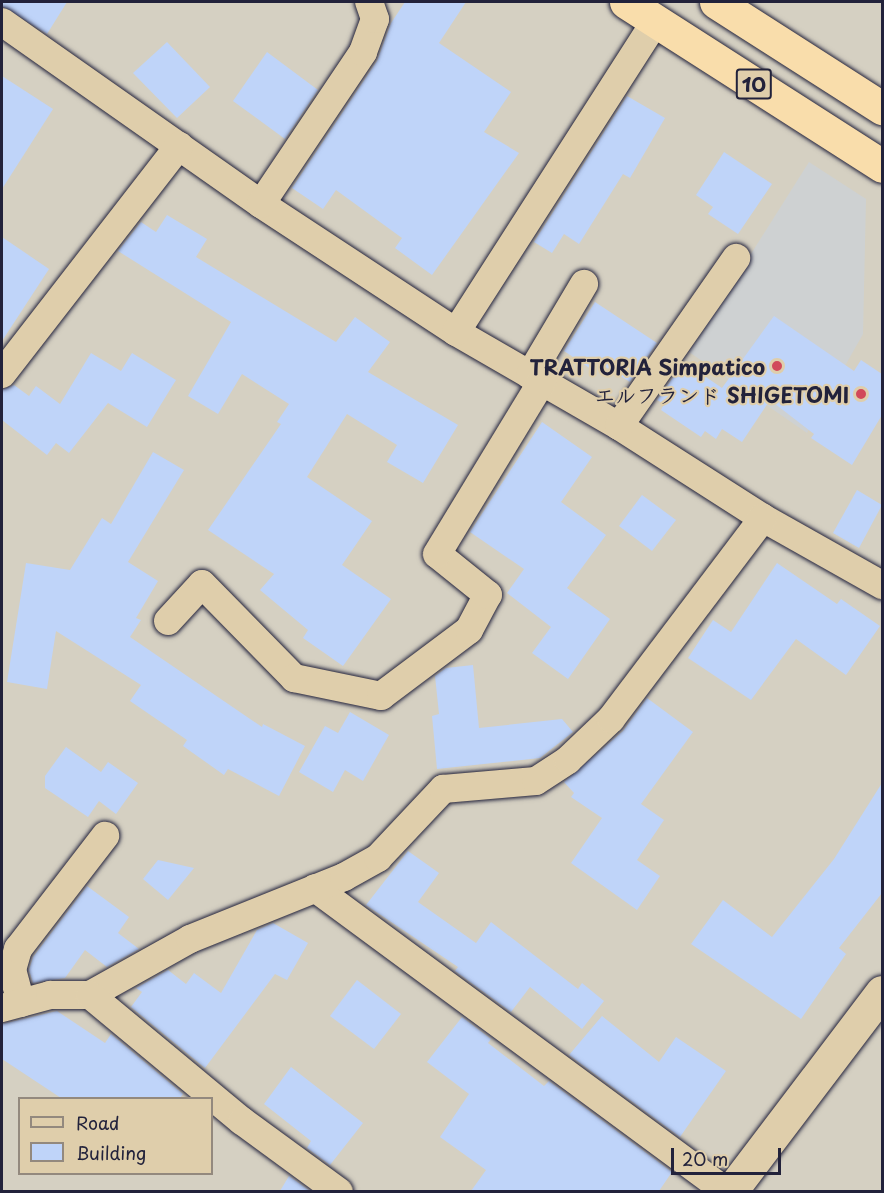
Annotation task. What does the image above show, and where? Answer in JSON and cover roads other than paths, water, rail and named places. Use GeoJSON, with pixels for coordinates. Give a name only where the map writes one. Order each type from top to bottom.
{"type":"FeatureCollection","features":[{"type":"Feature","properties":{"kind":"highway","name":"10"},"geometry":{"type":"LineString","coordinates":[[626,2],[882,166]]}},
{"type":"Feature","properties":{"kind":"highway","name":"10"},"geometry":{"type":"LineString","coordinates":[[716,2],[882,108]]}},
{"type":"Feature","properties":{"kind":"street"},"geometry":{"type":"LineString","coordinates":[[261,204],[363,52],[375,19],[369,2]]}},
{"type":"Feature","properties":{"kind":"street"},"geometry":{"type":"LineString","coordinates":[[456,332],[656,21]]}},
{"type":"Feature","properties":{"kind":"street"},"geometry":{"type":"LineString","coordinates":[[2,22],[261,204],[456,332],[619,426],[763,518],[882,585]]}},
{"type":"Feature","properties":{"kind":"street"},"geometry":{"type":"LineString","coordinates":[[2,374],[179,146]]}},
{"type":"Feature","properties":{"kind":"street"},"geometry":{"type":"LineString","coordinates":[[619,426],[735,258]]}},
{"type":"Feature","properties":{"kind":"street"},"geometry":{"type":"LineString","coordinates":[[168,621],[202,584],[294,678],[381,696],[469,630],[488,596],[436,554],[536,378],[584,284]]}},
{"type":"Feature","properties":{"kind":"street"},"geometry":{"type":"LineString","coordinates":[[105,836],[18,949],[12,970],[11,1005],[50,995],[90,995],[190,939],[315,888],[378,858],[442,789],[536,781],[568,760],[611,719],[763,518]]}},
{"type":"Feature","properties":{"kind":"street"},"geometry":{"type":"LineString","coordinates":[[315,888],[728,1191],[882,992]]}},
{"type":"Feature","properties":{"kind":"street"},"geometry":{"type":"LineString","coordinates":[[90,995],[242,1121],[339,1191]]}},
{"type":"Feature","properties":{"kind":"place","name":"TRATTORIA Simpatico"},"geometry":{"type":"Point","coordinates":[777,366]}},
{"type":"Feature","properties":{"kind":"place","name":"エルフランド SHIGETOMI"},"geometry":{"type":"Point","coordinates":[861,394]}}]}
